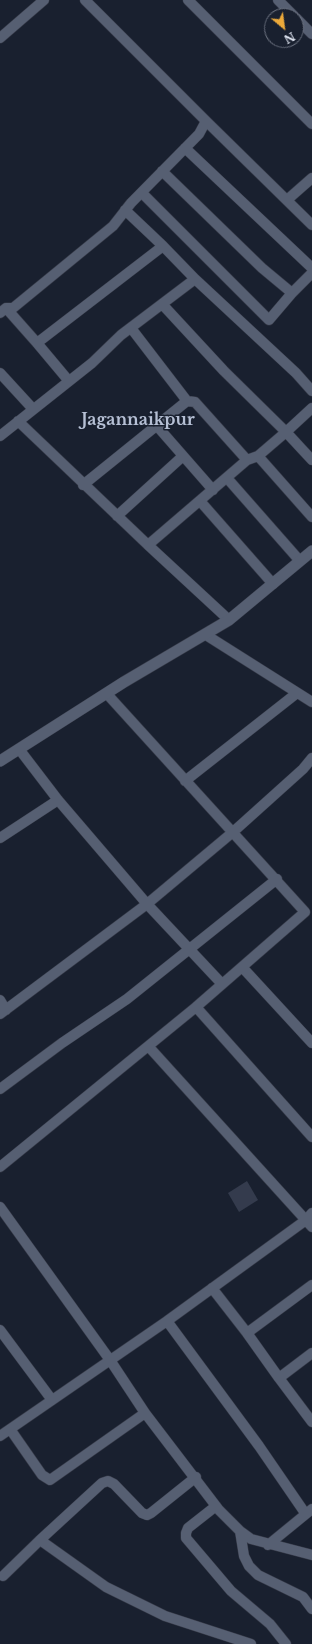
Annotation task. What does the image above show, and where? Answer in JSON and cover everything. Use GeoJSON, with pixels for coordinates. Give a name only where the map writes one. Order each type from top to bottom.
{"type":"FeatureCollection","features":[{"type":"Feature","properties":{"kind":"street"},"geometry":{"type":"LineString","coordinates":[[0,38],[44,0]]}},
{"type":"Feature","properties":{"kind":"street"},"geometry":{"type":"LineString","coordinates":[[84,0],[312,225]]}},
{"type":"Feature","properties":{"kind":"street"},"geometry":{"type":"LineString","coordinates":[[188,0],[312,124]]}},
{"type":"Feature","properties":{"kind":"street"},"geometry":{"type":"LineString","coordinates":[[278,0],[286,8]]}},
{"type":"Feature","properties":{"kind":"street"},"geometry":{"type":"LineString","coordinates":[[304,26],[312,34]]}},
{"type":"Feature","properties":{"kind":"street"},"geometry":{"type":"LineString","coordinates":[[3,311],[13,308],[113,226],[125,210],[199,134],[206,121]]}},
{"type":"Feature","properties":{"kind":"street"},"geometry":{"type":"LineString","coordinates":[[185,148],[312,268]]}},
{"type":"Feature","properties":{"kind":"street"},"geometry":{"type":"LineString","coordinates":[[162,171],[262,268],[292,293]]}},
{"type":"Feature","properties":{"kind":"street"},"geometry":{"type":"LineString","coordinates":[[287,200],[312,178]]}},
{"type":"Feature","properties":{"kind":"street"},"geometry":{"type":"LineString","coordinates":[[142,193],[269,320],[292,293],[312,273]]}},
{"type":"Feature","properties":{"kind":"street"},"geometry":{"type":"LineString","coordinates":[[125,210],[164,246],[195,279],[296,373],[312,391]]}},
{"type":"Feature","properties":{"kind":"street"},"geometry":{"type":"LineString","coordinates":[[37,343],[164,246]]}},
{"type":"Feature","properties":{"kind":"street"},"geometry":{"type":"LineString","coordinates":[[0,436],[68,380],[92,363],[130,328],[195,279]]}},
{"type":"Feature","properties":{"kind":"street"},"geometry":{"type":"LineString","coordinates":[[162,304],[224,371],[312,460]]}},
{"type":"Feature","properties":{"kind":"street"},"geometry":{"type":"LineString","coordinates":[[3,311],[37,343],[68,380]]}},
{"type":"Feature","properties":{"kind":"street"},"geometry":{"type":"LineString","coordinates":[[130,328],[187,401],[195,402],[247,460]]}},
{"type":"Feature","properties":{"kind":"street"},"geometry":{"type":"LineString","coordinates":[[0,373],[33,409]]}},
{"type":"Feature","properties":{"kind":"street"},"geometry":{"type":"LineString","coordinates":[[83,485],[187,401]]}},
{"type":"Feature","properties":{"kind":"street"},"geometry":{"type":"LineString","coordinates":[[148,545],[247,460],[258,456],[312,408]]}},
{"type":"Feature","properties":{"kind":"street"},"geometry":{"type":"LineString","coordinates":[[18,421],[83,485],[230,620]]}},
{"type":"Feature","properties":{"kind":"street"},"geometry":{"type":"LineString","coordinates":[[157,426],[213,490]]}},
{"type":"Feature","properties":{"kind":"street"},"geometry":{"type":"LineString","coordinates":[[117,516],[183,456]]}},
{"type":"Feature","properties":{"kind":"street"},"geometry":{"type":"LineString","coordinates":[[258,456],[312,517]]}},
{"type":"Feature","properties":{"kind":"street"},"geometry":{"type":"LineString","coordinates":[[227,478],[300,561]]}},
{"type":"Feature","properties":{"kind":"street"},"geometry":{"type":"LineString","coordinates":[[200,501],[273,584]]}},
{"type":"Feature","properties":{"kind":"street"},"geometry":{"type":"LineString","coordinates":[[0,761],[108,694],[124,682],[230,620],[312,551]]}},
{"type":"Feature","properties":{"kind":"street"},"geometry":{"type":"LineString","coordinates":[[206,635],[312,702]]}},
{"type":"Feature","properties":{"kind":"street"},"geometry":{"type":"LineString","coordinates":[[185,782],[297,693]]}},
{"type":"Feature","properties":{"kind":"street"},"geometry":{"type":"LineString","coordinates":[[0,1167],[149,1047],[242,967],[309,916],[277,879],[185,782],[108,694]]}},
{"type":"Feature","properties":{"kind":"street"},"geometry":{"type":"LineString","coordinates":[[19,749],[58,800],[147,904],[222,984]]}},
{"type":"Feature","properties":{"kind":"street"},"geometry":{"type":"LineString","coordinates":[[0,1000],[3,1012],[147,904],[233,832],[303,769],[312,758]]}},
{"type":"Feature","properties":{"kind":"street"},"geometry":{"type":"LineString","coordinates":[[0,838],[58,800]]}},
{"type":"Feature","properties":{"kind":"street"},"geometry":{"type":"LineString","coordinates":[[0,1089],[62,1043],[127,999],[277,879]]}},
{"type":"Feature","properties":{"kind":"street"},"geometry":{"type":"LineString","coordinates":[[242,967],[312,1043]]}},
{"type":"Feature","properties":{"kind":"street"},"geometry":{"type":"LineString","coordinates":[[196,1007],[312,1137]]}},
{"type":"Feature","properties":{"kind":"street"},"geometry":{"type":"LineString","coordinates":[[145,1413],[50,1480],[42,1475],[3,1434],[310,1220],[149,1047]]}},
{"type":"Feature","properties":{"kind":"street"},"geometry":{"type":"LineString","coordinates":[[0,1207],[110,1360],[145,1413],[216,1506],[240,1532],[251,1539],[268,1545],[312,1555]]}},
{"type":"Feature","properties":{"kind":"street"},"geometry":{"type":"LineString","coordinates":[[247,1333],[312,1285]]}},
{"type":"Feature","properties":{"kind":"street"},"geometry":{"type":"LineString","coordinates":[[212,1288],[312,1422]]}},
{"type":"Feature","properties":{"kind":"street"},"geometry":{"type":"LineString","coordinates":[[167,1321],[309,1511],[268,1545]]}},
{"type":"Feature","properties":{"kind":"street"},"geometry":{"type":"LineString","coordinates":[[0,1330],[52,1400]]}},
{"type":"Feature","properties":{"kind":"street"},"geometry":{"type":"LineString","coordinates":[[279,1378],[312,1353]]}},
{"type":"Feature","properties":{"kind":"street"},"geometry":{"type":"LineString","coordinates":[[3,1576],[102,1482],[108,1481],[114,1484],[142,1513],[147,1514],[151,1513],[196,1478]]}},
{"type":"Feature","properties":{"kind":"street"},"geometry":{"type":"LineString","coordinates":[[216,1506],[188,1528],[186,1538],[231,1591],[270,1624],[286,1644]]}},
{"type":"Feature","properties":{"kind":"street"},"geometry":{"type":"LineString","coordinates":[[240,1532],[244,1556],[249,1566],[258,1576],[293,1590],[303,1597],[312,1609]]}},
{"type":"Feature","properties":{"kind":"street"},"geometry":{"type":"LineString","coordinates":[[40,1540],[112,1590],[165,1616],[251,1644]]}},
{"type":"Feature","properties":{"kind":"building"},"geometry":{"type":"Polygon","coordinates":[[[247,1181],[258,1200],[239,1212],[228,1193],[247,1181]]]}},
{"type":"Feature","properties":{"kind":"district","name":"Jagannaikpur"},"geometry":{"type":"Point","coordinates":[138,420]}}]}
